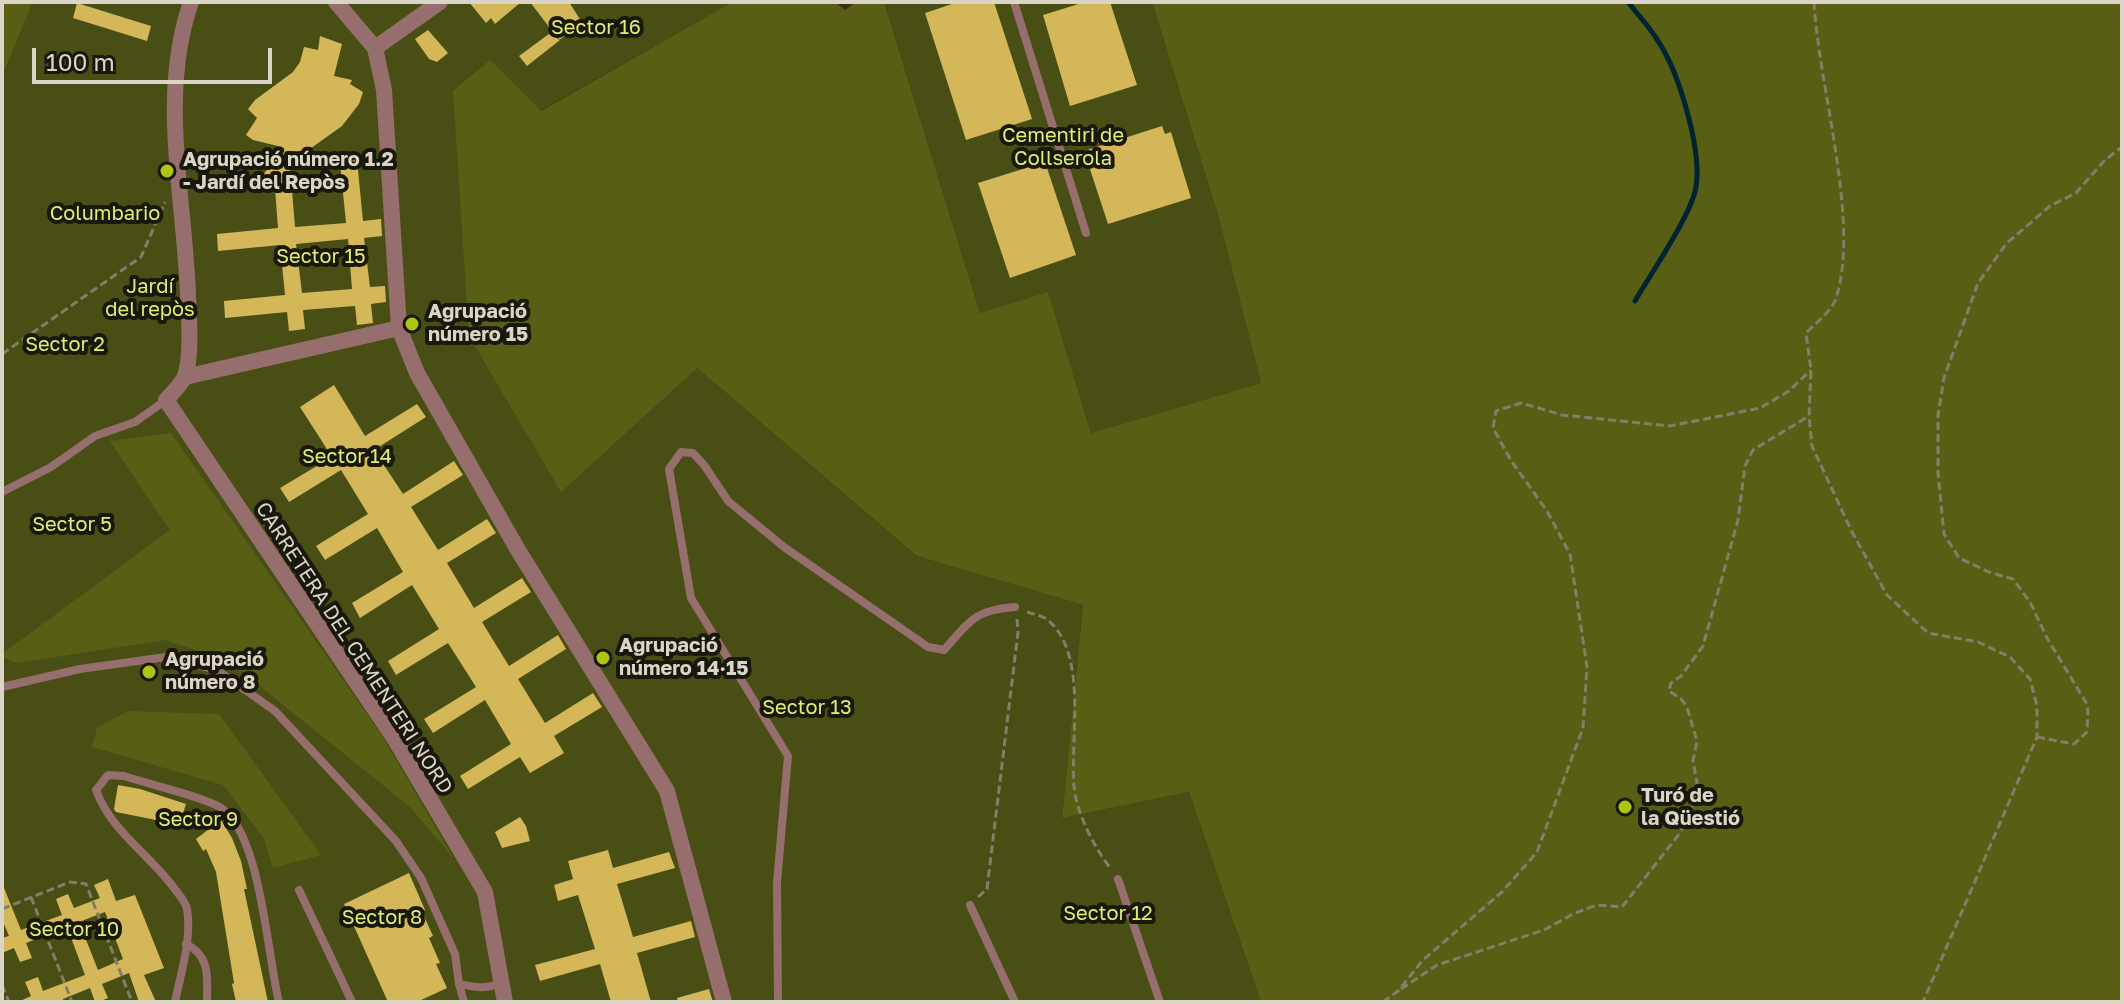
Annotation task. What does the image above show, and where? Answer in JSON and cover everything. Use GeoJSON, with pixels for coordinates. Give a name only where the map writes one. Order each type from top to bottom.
{"type":"FeatureCollection","features":[{"type":"Feature","properties":{"kind":"street"},"geometry":{"type":"LineString","coordinates":[[166,400],[185,377],[189,323],[174,100],[180,39],[191,2]]}},
{"type":"Feature","properties":{"kind":"street"},"geometry":{"type":"LineString","coordinates":[[336,2],[375,48],[384,90],[399,328],[417,373],[518,550],[667,791],[724,1002]]}},
{"type":"Feature","properties":{"kind":"street"},"geometry":{"type":"LineString","coordinates":[[375,48],[440,2]]}},
{"type":"Feature","properties":{"kind":"street"},"geometry":{"type":"LineString","coordinates":[[185,377],[399,328]]}},
{"type":"Feature","properties":{"kind":"street","name":"CARRETERA DEL CEMENTERI NORD"},"geometry":{"type":"LineString","coordinates":[[166,400],[394,738],[485,892],[505,1002]]}},
{"type":"Feature","properties":{"kind":"lane"},"geometry":{"type":"LineString","coordinates":[[1014,2],[1086,233]]}},
{"type":"Feature","properties":{"kind":"lane"},"geometry":{"type":"LineString","coordinates":[[2,492],[51,467],[95,436],[135,422],[166,400]]}},
{"type":"Feature","properties":{"kind":"lane"},"geometry":{"type":"LineString","coordinates":[[778,1002],[777,882],[788,756],[691,598],[669,469],[681,452],[693,453],[728,501],[784,547],[928,647],[944,650],[975,616],[992,609],[1015,607]]}},
{"type":"Feature","properties":{"kind":"lane"},"geometry":{"type":"LineString","coordinates":[[2,687],[80,669],[166,657],[217,670],[275,711],[396,841],[421,878],[455,954],[464,1002]]}},
{"type":"Feature","properties":{"kind":"lane"},"geometry":{"type":"LineString","coordinates":[[175,1002],[186,944],[187,906],[164,873],[127,838],[102,806],[96,790],[108,775],[124,776],[221,807],[242,833],[252,857],[279,1002]]}},
{"type":"Feature","properties":{"kind":"lane"},"geometry":{"type":"LineString","coordinates":[[1118,879],[1160,1002]]}},
{"type":"Feature","properties":{"kind":"lane"},"geometry":{"type":"LineString","coordinates":[[299,890],[352,1002]]}},
{"type":"Feature","properties":{"kind":"lane"},"geometry":{"type":"LineString","coordinates":[[970,905],[1015,1002]]}},
{"type":"Feature","properties":{"kind":"lane"},"geometry":{"type":"LineString","coordinates":[[186,944],[195,949],[207,964],[207,1002]]}},
{"type":"Feature","properties":{"kind":"lane"},"geometry":{"type":"LineString","coordinates":[[459,984],[476,987],[494,986],[502,982]]}},
{"type":"Feature","properties":{"kind":"path"},"geometry":{"type":"LineString","coordinates":[[1814,2],[1840,197],[1843,254],[1834,303],[1806,333],[1811,370],[1809,416],[1812,446],[1851,530],[1887,595],[1928,633],[1978,642],[2010,657],[2030,679],[2037,706],[2037,737],[1923,1002]]}},
{"type":"Feature","properties":{"kind":"path"},"geometry":{"type":"LineString","coordinates":[[2037,737],[2074,744],[2087,732],[2088,706],[2047,638],[2030,602],[2013,579],[1959,558],[1944,534],[1938,473],[1938,415],[1944,378],[1978,283],[2006,244],[2050,206],[2076,193],[2105,160],[2122,147]]}},
{"type":"Feature","properties":{"kind":"path"},"geometry":{"type":"LineString","coordinates":[[2,354],[141,257],[166,198]]}},
{"type":"Feature","properties":{"kind":"path"},"geometry":{"type":"LineString","coordinates":[[1398,991],[1423,960],[1502,892],[1537,852],[1583,728],[1587,667],[1570,554],[1547,511],[1512,462],[1493,428],[1496,411],[1521,403],[1562,415],[1670,426],[1760,408],[1789,391],[1811,370]]}},
{"type":"Feature","properties":{"kind":"path"},"geometry":{"type":"LineString","coordinates":[[1383,1002],[1437,965],[1544,930],[1597,905],[1622,907],[1680,833],[1691,811],[1697,782],[1693,761],[1697,741],[1687,707],[1669,691],[1671,683],[1681,676],[1703,646],[1738,520],[1745,466],[1753,450],[1809,416]]}},
{"type":"Feature","properties":{"kind":"path"},"geometry":{"type":"LineString","coordinates":[[970,905],[987,889],[1018,632],[1015,607],[1048,620],[1068,646],[1073,682],[1074,790],[1095,849],[1118,879]]}},
{"type":"Feature","properties":{"kind":"path"},"geometry":{"type":"LineString","coordinates":[[2,909],[70,882],[86,884],[132,1002]]}},
{"type":"Feature","properties":{"kind":"path"},"geometry":{"type":"LineString","coordinates":[[31,897],[72,1002]]}},
{"type":"Feature","properties":{"kind":"path"},"geometry":{"type":"LineString","coordinates":[[2,985],[9,1002]]}},
{"type":"Feature","properties":{"kind":"green space"},"geometry":{"type":"Polygon","coordinates":[[[2,2],[33,2],[2,77],[2,2]]]}},
{"type":"Feature","properties":{"kind":"green space"},"geometry":{"type":"Polygon","coordinates":[[[33,2],[732,2],[540,111],[490,61],[697,368],[917,556],[1083,605],[1062,818],[1189,792],[1261,1002],[2,1002],[2,77],[33,2]]]}},
{"type":"Feature","properties":{"kind":"green space"},"geometry":{"type":"Polygon","coordinates":[[[732,2],[835,2],[845,10],[856,2],[884,2],[980,313],[1048,292],[1091,433],[1261,383],[1218,215],[1152,2],[2122,2],[2122,1002],[1261,1002],[1189,792],[1062,818],[1083,605],[917,556],[697,368],[561,492],[469,336],[453,91],[490,60],[541,111],[732,2]]]}},
{"type":"Feature","properties":{"kind":"green space","name":"Cementiri de Collserola"},"geometry":{"type":"Polygon","coordinates":[[[884,2],[1152,2],[1218,215],[1261,383],[1091,433],[1048,293],[980,313],[884,2]]]}},
{"type":"Feature","properties":{"kind":"green space"},"geometry":{"type":"Polygon","coordinates":[[[171,433],[382,736],[454,859],[410,807],[235,666],[218,657],[165,640],[17,663],[2,657],[170,530],[110,441],[171,433]]]}},
{"type":"Feature","properties":{"kind":"green space"},"geometry":{"type":"Polygon","coordinates":[[[128,711],[219,714],[321,855],[273,868],[263,837],[223,785],[92,747],[97,728],[128,711]]]}},
{"type":"Feature","properties":{"kind":"building"},"geometry":{"type":"Polygon","coordinates":[[[469,2],[521,2],[495,24],[491,18],[486,23],[469,2]]]}},
{"type":"Feature","properties":{"kind":"building"},"geometry":{"type":"Polygon","coordinates":[[[530,2],[569,2],[583,24],[559,40],[530,2]]]}},
{"type":"Feature","properties":{"kind":"building"},"geometry":{"type":"Polygon","coordinates":[[[958,2],[994,2],[1032,119],[966,140],[925,13],[958,2]]]}},
{"type":"Feature","properties":{"kind":"building"},"geometry":{"type":"Polygon","coordinates":[[[1085,2],[1110,2],[1137,85],[1070,106],[1043,15],[1085,2]]]}},
{"type":"Feature","properties":{"kind":"building"},"geometry":{"type":"Polygon","coordinates":[[[77,3],[151,26],[147,41],[73,18],[77,3]]]}},
{"type":"Feature","properties":{"kind":"building"},"geometry":{"type":"Polygon","coordinates":[[[428,30],[448,53],[437,62],[429,59],[415,39],[428,30]]]}},
{"type":"Feature","properties":{"kind":"building"},"geometry":{"type":"Polygon","coordinates":[[[553,31],[560,40],[527,66],[519,56],[553,31]]]}},
{"type":"Feature","properties":{"kind":"building"},"geometry":{"type":"Polygon","coordinates":[[[320,36],[342,44],[334,76],[352,80],[350,84],[363,92],[359,104],[342,126],[286,166],[290,166],[295,227],[346,223],[340,162],[357,160],[363,221],[381,219],[382,236],[364,238],[370,287],[385,286],[386,302],[371,304],[373,323],[357,325],[355,306],[303,310],[305,329],[289,331],[287,312],[225,318],[224,301],[285,295],[280,245],[218,251],[217,234],[278,228],[274,175],[256,186],[282,147],[253,140],[246,135],[257,118],[248,109],[255,100],[293,72],[304,47],[318,50],[320,36]],[[348,239],[296,244],[302,293],[352,289],[348,239]]]}},
{"type":"Feature","properties":{"kind":"building"},"geometry":{"type":"Polygon","coordinates":[[[1162,126],[1165,134],[1171,132],[1191,198],[1108,224],[1084,151],[1162,126]]]}},
{"type":"Feature","properties":{"kind":"building"},"geometry":{"type":"Polygon","coordinates":[[[1045,162],[1076,255],[1010,278],[978,183],[1045,162]]]}},
{"type":"Feature","properties":{"kind":"building"},"geometry":{"type":"Polygon","coordinates":[[[334,385],[365,436],[417,404],[426,417],[374,450],[403,494],[454,461],[463,475],[411,507],[438,550],[487,519],[496,533],[447,563],[474,608],[522,578],[531,592],[482,622],[509,666],[558,635],[566,649],[518,679],[545,723],[593,693],[602,707],[554,736],[564,753],[530,773],[520,757],[468,789],[460,776],[511,744],[485,700],[433,733],[424,719],[476,687],[448,643],[396,675],[388,661],[439,629],[412,585],[360,618],[352,603],[403,572],[377,528],[325,560],[316,546],[368,514],[341,470],[289,502],[280,488],[332,457],[300,407],[334,385]]]}},
{"type":"Feature","properties":{"kind":"building"},"geometry":{"type":"Polygon","coordinates":[[[118,785],[186,804],[178,829],[156,820],[116,812],[118,785]]]}},
{"type":"Feature","properties":{"kind":"building"},"geometry":{"type":"Polygon","coordinates":[[[520,817],[530,841],[502,848],[495,832],[520,817]]]}},
{"type":"Feature","properties":{"kind":"building"},"geometry":{"type":"Polygon","coordinates":[[[221,820],[241,861],[268,1002],[236,1002],[216,872],[206,849],[203,851],[196,839],[221,820]]]}},
{"type":"Feature","properties":{"kind":"building"},"geometry":{"type":"Polygon","coordinates":[[[608,850],[613,868],[669,852],[675,868],[617,884],[633,937],[691,921],[695,937],[637,953],[651,1002],[611,1002],[600,964],[540,981],[535,965],[595,949],[578,895],[558,901],[554,885],[573,879],[568,861],[608,850]]]}},
{"type":"Feature","properties":{"kind":"building"},"geometry":{"type":"Polygon","coordinates":[[[409,873],[425,910],[422,912],[433,936],[429,938],[440,963],[436,964],[447,988],[417,1002],[388,1002],[344,904],[409,873]]]}},
{"type":"Feature","properties":{"kind":"building"},"geometry":{"type":"Polygon","coordinates":[[[108,879],[116,901],[135,895],[164,968],[144,975],[156,1002],[139,1002],[129,973],[102,984],[108,998],[98,1002],[95,1002],[90,988],[63,999],[64,1002],[18,1002],[31,996],[25,982],[38,977],[43,991],[85,975],[67,927],[26,943],[32,958],[20,962],[14,948],[2,953],[2,938],[9,936],[2,919],[2,883],[21,930],[62,915],[56,899],[68,894],[74,908],[100,898],[94,885],[108,879]],[[105,912],[79,922],[98,970],[123,959],[105,912]]]}},
{"type":"Feature","properties":{"kind":"building"},"geometry":{"type":"Polygon","coordinates":[[[709,989],[713,1002],[678,1002],[677,998],[709,989]]]}},
{"type":"Feature","properties":{"kind":"waterway"},"geometry":{"type":"LineString","coordinates":[[1628,2],[1655,36],[1674,72],[1692,133],[1697,171],[1696,187],[1687,213],[1635,301]]}},
{"type":"Feature","properties":{"kind":"place","name":"Agrupació número 1.2 - Jardí del Repòs"},"geometry":{"type":"Point","coordinates":[167,171]}},
{"type":"Feature","properties":{"kind":"place","name":"Agrupació número 15"},"geometry":{"type":"Point","coordinates":[412,324]}},
{"type":"Feature","properties":{"kind":"place","name":"Agrupació número 14·15"},"geometry":{"type":"Point","coordinates":[603,658]}},
{"type":"Feature","properties":{"kind":"place","name":"Agrupació número 8"},"geometry":{"type":"Point","coordinates":[149,672]}},
{"type":"Feature","properties":{"kind":"place","name":"Turó de la Qüestió"},"geometry":{"type":"Point","coordinates":[1625,807]}},
{"type":"Feature","properties":{"kind":"park label","name":"Sector 16"},"geometry":{"type":"Point","coordinates":[596,28]}},
{"type":"Feature","properties":{"kind":"park label","name":"Columbario"},"geometry":{"type":"Point","coordinates":[105,214]}},
{"type":"Feature","properties":{"kind":"park label","name":"Sector 15"},"geometry":{"type":"Point","coordinates":[321,257]}},
{"type":"Feature","properties":{"kind":"park label","name":"Jardí del repòs"},"geometry":{"type":"Point","coordinates":[150,298]}},
{"type":"Feature","properties":{"kind":"park label","name":"Sector 2"},"geometry":{"type":"Point","coordinates":[65,345]}},
{"type":"Feature","properties":{"kind":"park label","name":"Sector 14"},"geometry":{"type":"Point","coordinates":[347,457]}},
{"type":"Feature","properties":{"kind":"park label","name":"Sector 5"},"geometry":{"type":"Point","coordinates":[72,525]}},
{"type":"Feature","properties":{"kind":"park label","name":"Sector 13"},"geometry":{"type":"Point","coordinates":[807,708]}},
{"type":"Feature","properties":{"kind":"park label","name":"Sector 9"},"geometry":{"type":"Point","coordinates":[198,820]}},
{"type":"Feature","properties":{"kind":"park label","name":"Sector 12"},"geometry":{"type":"Point","coordinates":[1108,914]}},
{"type":"Feature","properties":{"kind":"park label","name":"Sector 8"},"geometry":{"type":"Point","coordinates":[382,918]}},
{"type":"Feature","properties":{"kind":"park label","name":"Sector 10"},"geometry":{"type":"Point","coordinates":[74,930]}}]}
